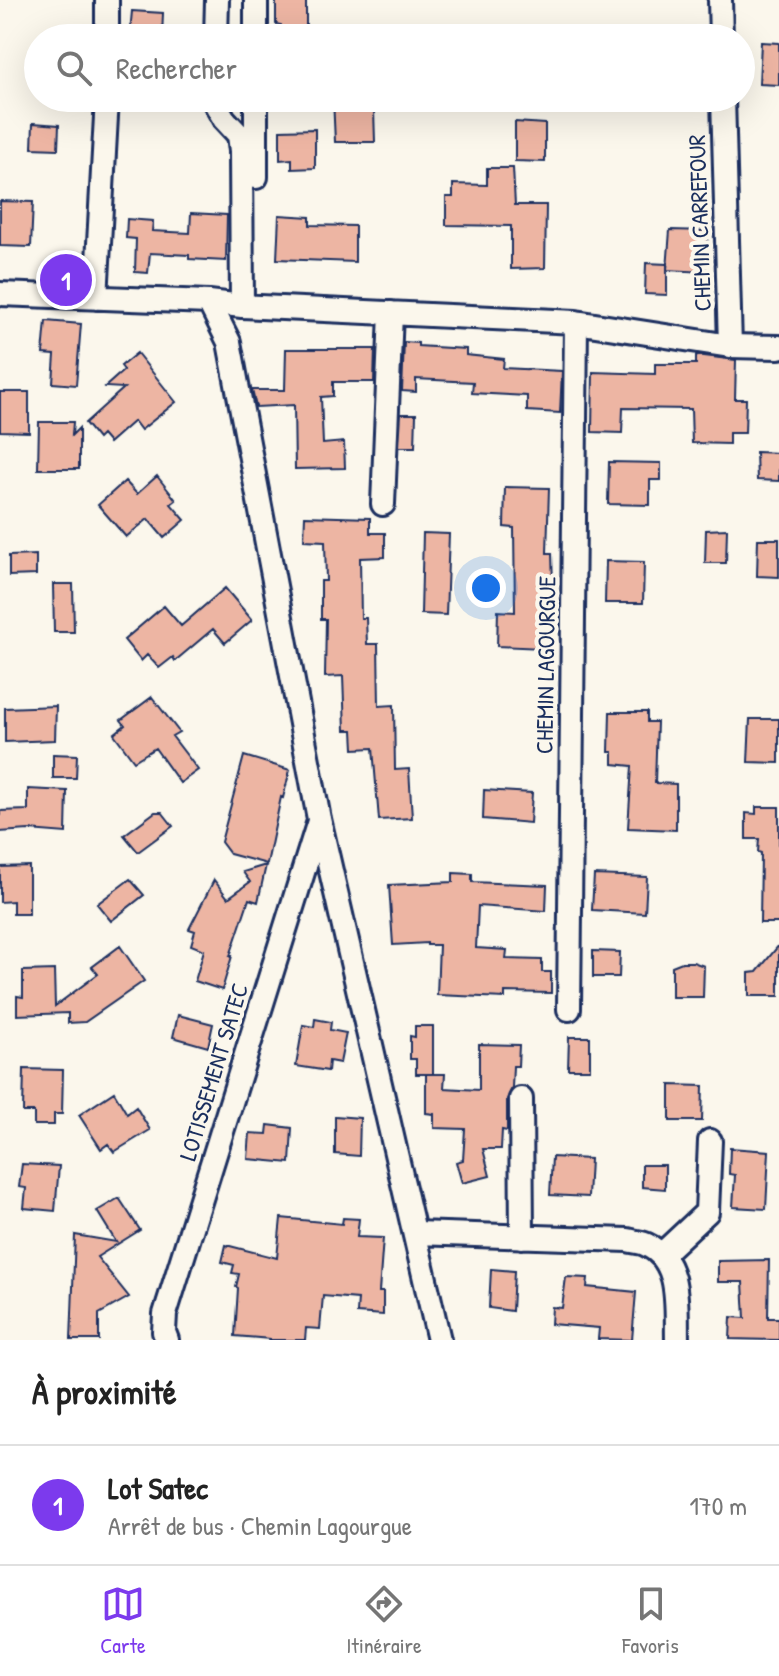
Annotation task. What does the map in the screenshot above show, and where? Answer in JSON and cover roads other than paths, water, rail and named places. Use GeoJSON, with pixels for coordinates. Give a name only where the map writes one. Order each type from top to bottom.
{"type":"FeatureCollection","features":[{"type":"Feature","properties":{"kind":"street"},"geometry":{"type":"LineString","coordinates":[[107,0],[107,24]]}},
{"type":"Feature","properties":{"kind":"street"},"geometry":{"type":"LineString","coordinates":[[216,24],[217,0]]}},
{"type":"Feature","properties":{"kind":"street"},"geometry":{"type":"LineString","coordinates":[[256,0],[256,24]]}},
{"type":"Feature","properties":{"kind":"street"},"geometry":{"type":"LineString","coordinates":[[720,0],[721,24]]}},
{"type":"Feature","properties":{"kind":"street"},"geometry":{"type":"LineString","coordinates":[[96,298],[106,112]]}},
{"type":"Feature","properties":{"kind":"street"},"geometry":{"type":"LineString","coordinates":[[221,112],[239,135],[249,306]]}},
{"type":"Feature","properties":{"kind":"street"},"geometry":{"type":"LineString","coordinates":[[249,306],[256,112]]}},
{"type":"Feature","properties":{"kind":"street","name":"CHEMIN CARREFOUR"},"geometry":{"type":"LineString","coordinates":[[723,112],[730,346]]}},
{"type":"Feature","properties":{"kind":"street"},"geometry":{"type":"LineString","coordinates":[[0,294],[576,322],[730,346],[779,347]]}},
{"type":"Feature","properties":{"kind":"street","name":"LOTISSEMENT SATEC"},"geometry":{"type":"LineString","coordinates":[[209,302],[229,342],[319,819],[439,1340]]}},
{"type":"Feature","properties":{"kind":"street"},"geometry":{"type":"LineString","coordinates":[[383,504],[391,313]]}},
{"type":"Feature","properties":{"kind":"street","name":"CHEMIN LAGOURGUE"},"geometry":{"type":"LineString","coordinates":[[569,1009],[576,322]]}},
{"type":"Feature","properties":{"kind":"street","name":"LOTISSEMENT SATEC"},"geometry":{"type":"LineString","coordinates":[[167,1340],[165,1314],[319,819]]}},
{"type":"Feature","properties":{"kind":"street"},"geometry":{"type":"LineString","coordinates":[[521,1099],[522,1237]]}},
{"type":"Feature","properties":{"kind":"street"},"geometry":{"type":"LineString","coordinates":[[661,1255],[707,1212],[710,1141]]}},
{"type":"Feature","properties":{"kind":"street"},"geometry":{"type":"LineString","coordinates":[[416,1233],[628,1240],[647,1245],[661,1255],[671,1270],[675,1286],[677,1340]]}},
{"type":"Feature","properties":{"kind":"place","name":"Lot Satec"},"geometry":{"type":"Point","coordinates":[66,280]}}]}
